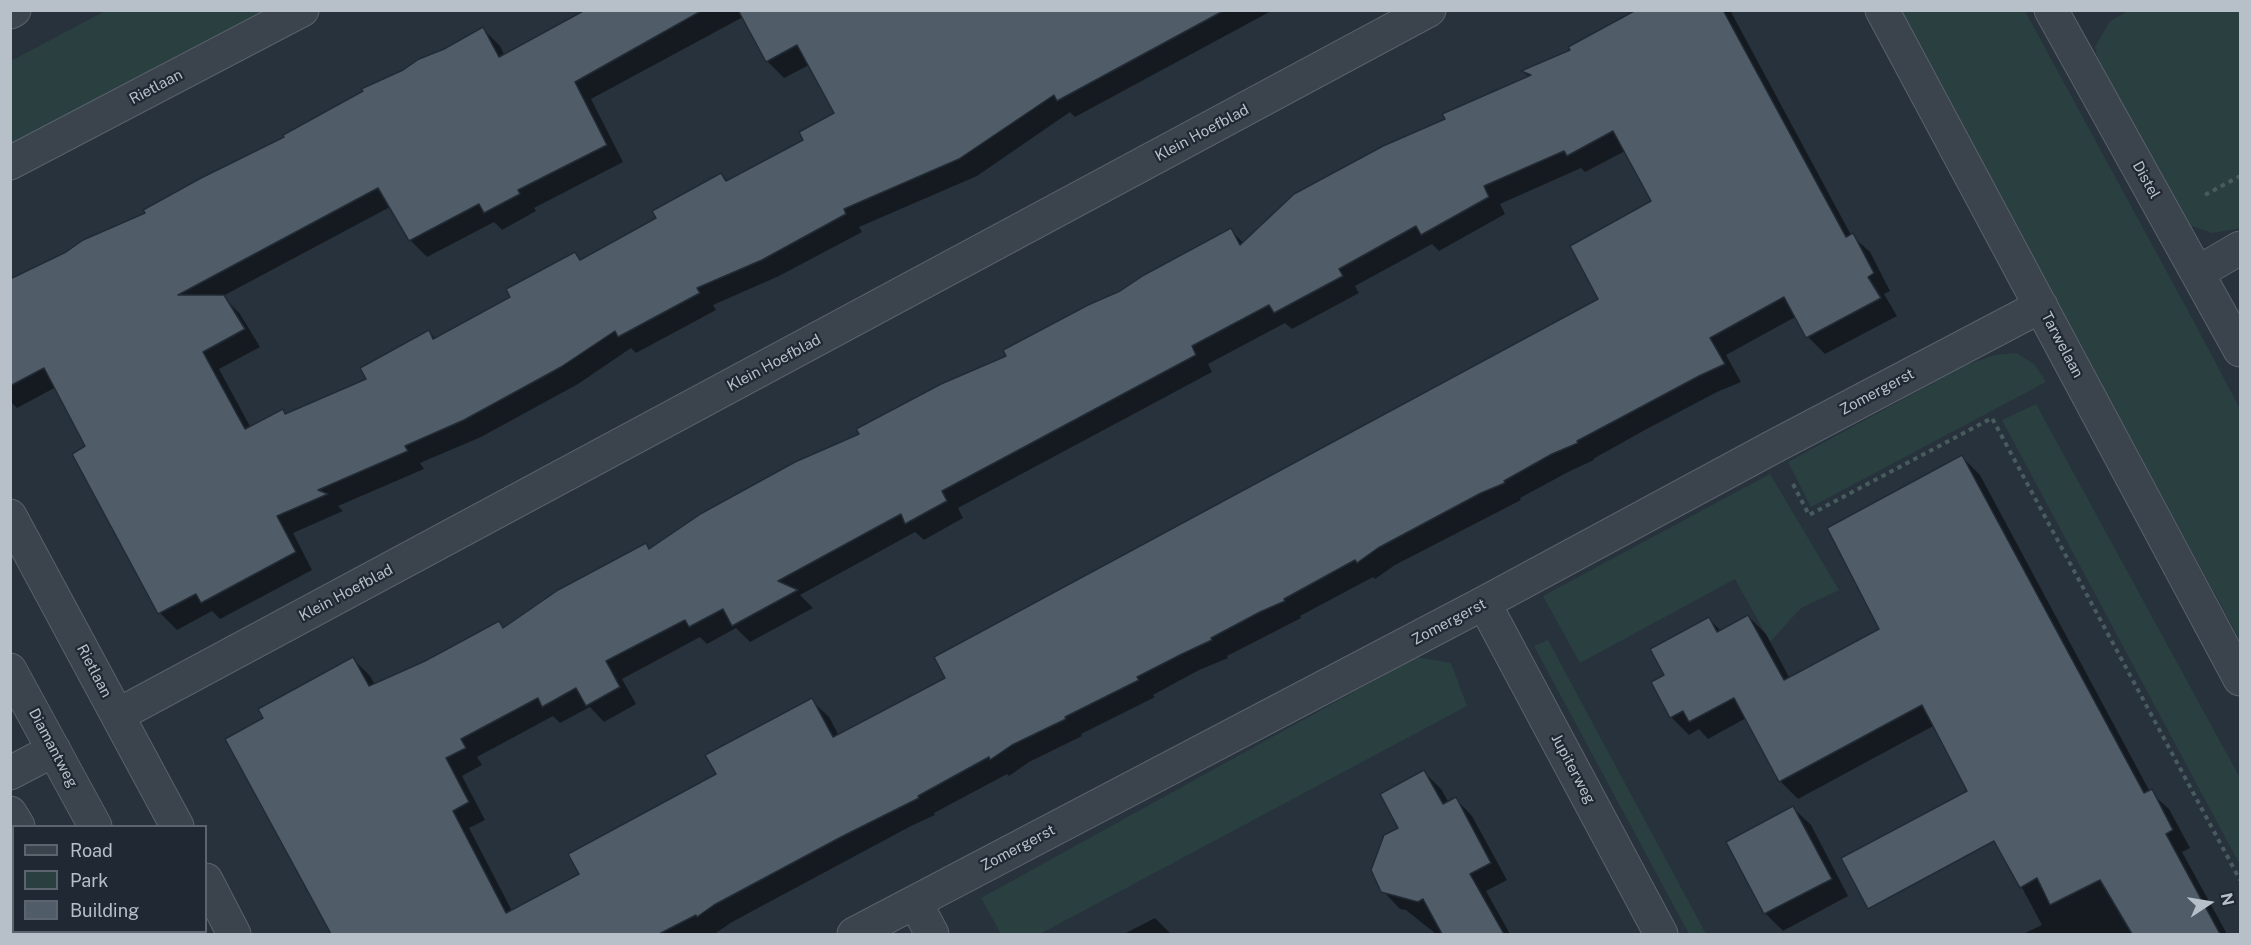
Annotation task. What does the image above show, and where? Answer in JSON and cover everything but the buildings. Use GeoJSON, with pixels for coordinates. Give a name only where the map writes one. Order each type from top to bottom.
{"type":"FeatureCollection","features":[{"type":"Feature","properties":{"kind":"street","name":"Rietlaan"},"geometry":{"type":"LineString","coordinates":[[10,163],[302,10]]}},
{"type":"Feature","properties":{"kind":"street","name":"Klein Hoefblad"},"geometry":{"type":"LineString","coordinates":[[118,715],[1430,10]]}},
{"type":"Feature","properties":{"kind":"street","name":"Tarwelaan"},"geometry":{"type":"LineString","coordinates":[[1882,10],[2241,679]]}},
{"type":"Feature","properties":{"kind":"street","name":"Distel"},"geometry":{"type":"LineString","coordinates":[[2064,15],[2241,350]]}},
{"type":"Feature","properties":{"kind":"street"},"geometry":{"type":"LineString","coordinates":[[2199,272],[2241,248]]}},
{"type":"Feature","properties":{"kind":"street","name":"Zomergerst"},"geometry":{"type":"LineString","coordinates":[[854,934],[1484,603],[2041,306]]}},
{"type":"Feature","properties":{"kind":"street","name":"Rietlaan"},"geometry":{"type":"LineString","coordinates":[[10,516],[176,825]]}},
{"type":"Feature","properties":{"kind":"street","name":"Jupiterweg"},"geometry":{"type":"LineString","coordinates":[[1484,603],[1661,934]]}},
{"type":"Feature","properties":{"kind":"street","name":"Diamantweg"},"geometry":{"type":"LineString","coordinates":[[10,670],[94,825]]}},
{"type":"Feature","properties":{"kind":"street"},"geometry":{"type":"LineString","coordinates":[[10,773],[54,750]]}},
{"type":"Feature","properties":{"kind":"street"},"geometry":{"type":"LineString","coordinates":[[207,882],[234,934]]}},
{"type":"Feature","properties":{"kind":"street"},"geometry":{"type":"LineString","coordinates":[[915,902],[932,934]]}},
{"type":"Feature","properties":{"kind":"path"},"geometry":{"type":"LineString","coordinates":[[2205,195],[2241,176]]}},
{"type":"Feature","properties":{"kind":"path"},"geometry":{"type":"LineString","coordinates":[[1773,447],[1809,515],[1992,418],[2241,880]]}},
{"type":"Feature","properties":{"kind":"green space"},"geometry":{"type":"Polygon","coordinates":[[[105,11],[269,11],[11,149],[11,61],[105,11]]]}},
{"type":"Feature","properties":{"kind":"green space"},"geometry":{"type":"Polygon","coordinates":[[[1899,11],[2025,11],[2193,320],[2240,409],[2240,640],[1899,11]]]}},
{"type":"Feature","properties":{"kind":"green space"},"geometry":{"type":"Polygon","coordinates":[[[2128,11],[2240,11],[2240,227],[2212,233],[2189,225],[2102,76],[2095,47],[2110,21],[2128,11]]]}},
{"type":"Feature","properties":{"kind":"green space"},"geometry":{"type":"Polygon","coordinates":[[[2016,353],[2034,364],[2046,382],[1811,507],[1788,462],[1966,365],[1995,355],[2016,353]]]}},
{"type":"Feature","properties":{"kind":"green space"},"geometry":{"type":"Polygon","coordinates":[[[2036,404],[2240,778],[2240,865],[2002,420],[2036,404]]]}},
{"type":"Feature","properties":{"kind":"green space"},"geometry":{"type":"Polygon","coordinates":[[[1770,474],[1839,590],[1801,608],[1770,642],[1735,579],[1580,663],[1543,596],[1770,474]]]}},
{"type":"Feature","properties":{"kind":"green space"},"geometry":{"type":"Polygon","coordinates":[[[1548,640],[1706,934],[1689,934],[1534,646],[1548,640]]]}},
{"type":"Feature","properties":{"kind":"green space"},"geometry":{"type":"Polygon","coordinates":[[[1417,657],[1451,663],[1467,706],[1040,934],[1001,934],[981,898],[1417,657]]]}}]}
